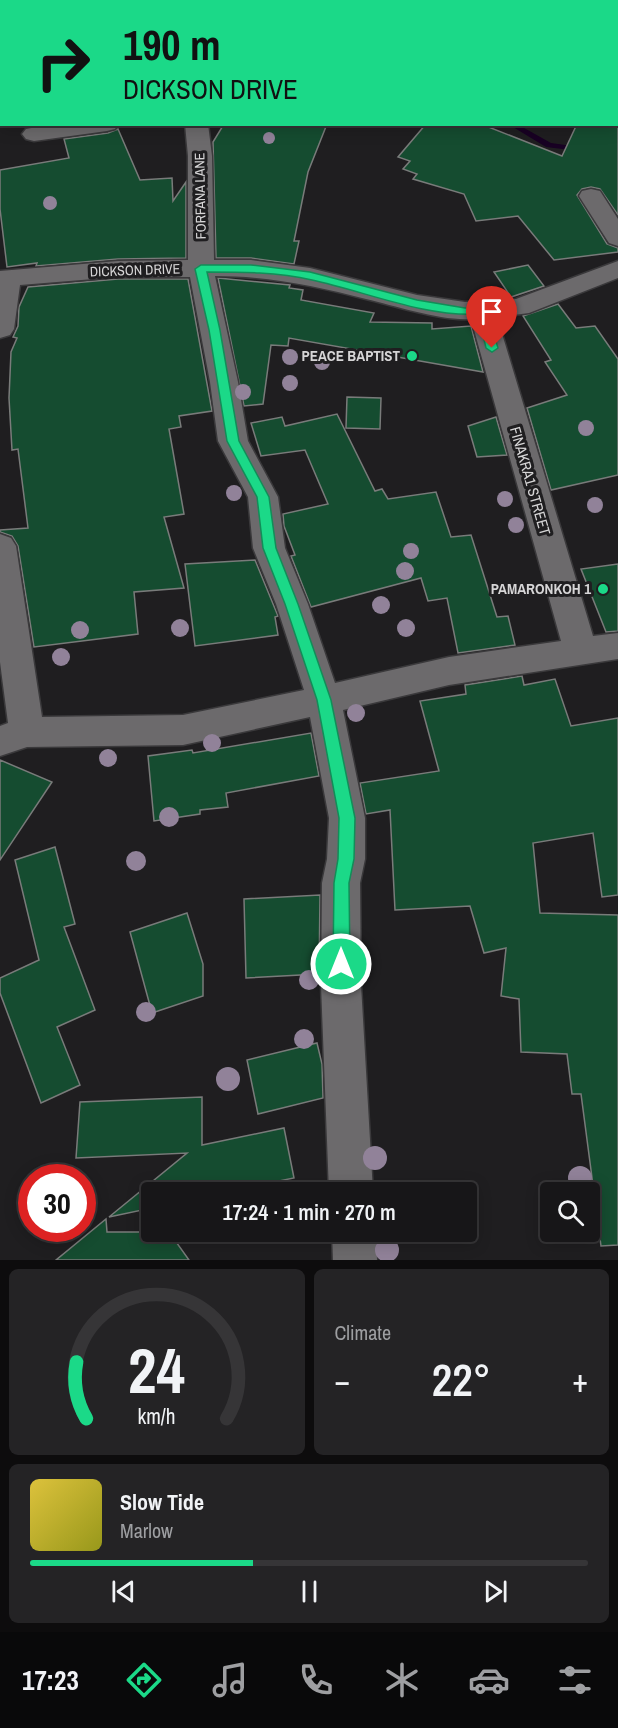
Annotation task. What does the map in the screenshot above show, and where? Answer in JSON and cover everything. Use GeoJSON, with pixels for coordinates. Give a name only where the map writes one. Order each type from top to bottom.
{"type":"FeatureCollection","features":[{"type":"Feature","properties":{"kind":"street"},"geometry":{"type":"LineString","coordinates":[[34,134],[92,126]]}},
{"type":"Feature","properties":{"kind":"street","name":"FORFANA LANE"},"geometry":{"type":"LineString","coordinates":[[196,126],[200,156],[201,269],[220,361],[233,441],[263,497],[269,548],[292,604],[324,700],[347,818],[346,859],[341,883],[341,985],[351,1182]]}},
{"type":"Feature","properties":{"kind":"street"},"geometry":{"type":"LineString","coordinates":[[591,196],[618,238]]}},
{"type":"Feature","properties":{"kind":"street","name":"DICKSON DRIVE"},"geometry":{"type":"LineString","coordinates":[[4,278],[118,269],[251,268],[310,276],[417,303],[465,311],[520,307],[618,268]]}},
{"type":"Feature","properties":{"kind":"street"},"geometry":{"type":"LineString","coordinates":[[0,329],[4,278]]}},
{"type":"Feature","properties":{"kind":"street","name":"FINAKRA1 STREET"},"geometry":{"type":"LineString","coordinates":[[482,310],[580,652]]}},
{"type":"Feature","properties":{"kind":"street"},"geometry":{"type":"LineString","coordinates":[[0,546],[14,737],[183,730],[449,671],[618,646]]}},
{"type":"Feature","properties":{"kind":"building"},"geometry":{"type":"Polygon","coordinates":[[[223,126],[326,126],[308,172],[294,241],[299,241],[294,264],[251,258],[216,258],[213,142],[223,126]]]}},
{"type":"Feature","properties":{"kind":"building"},"geometry":{"type":"Polygon","coordinates":[[[424,126],[486,126],[562,156],[576,126],[618,126],[618,215],[600,189],[591,187],[582,189],[577,195],[607,244],[618,248],[618,252],[554,260],[518,216],[476,221],[464,194],[413,179],[417,174],[403,169],[410,161],[398,157],[424,126]]]}},
{"type":"Feature","properties":{"kind":"building"},"geometry":{"type":"Polygon","coordinates":[[[118,129],[140,180],[172,178],[173,201],[186,182],[186,258],[118,259],[36,266],[37,263],[7,267],[0,209],[0,170],[69,158],[64,139],[108,133],[118,129]]]}},
{"type":"Feature","properties":{"kind":"building"},"geometry":{"type":"Polygon","coordinates":[[[528,265],[544,286],[511,297],[494,272],[528,265]]]}},
{"type":"Feature","properties":{"kind":"building"},"geometry":{"type":"Polygon","coordinates":[[[218,278],[290,285],[289,288],[303,290],[301,300],[374,313],[370,322],[432,323],[432,329],[471,326],[483,372],[289,338],[288,346],[271,345],[263,404],[244,406],[218,278]]]}},
{"type":"Feature","properties":{"kind":"building"},"geometry":{"type":"Polygon","coordinates":[[[118,279],[188,279],[212,411],[179,416],[181,427],[169,429],[184,514],[164,517],[184,588],[134,592],[138,634],[34,647],[18,546],[12,536],[0,532],[0,530],[28,528],[18,449],[12,450],[9,398],[11,352],[17,338],[13,337],[18,326],[19,307],[28,287],[118,279]]]}},
{"type":"Feature","properties":{"kind":"building"},"geometry":{"type":"Polygon","coordinates":[[[558,304],[576,328],[595,326],[618,359],[618,475],[551,490],[527,408],[567,395],[545,362],[551,360],[523,316],[558,304]]]}},
{"type":"Feature","properties":{"kind":"building"},"geometry":{"type":"Polygon","coordinates":[[[347,397],[381,398],[380,429],[346,428],[347,397]]]}},
{"type":"Feature","properties":{"kind":"building"},"geometry":{"type":"Polygon","coordinates":[[[337,414],[375,491],[382,489],[388,499],[436,492],[451,537],[471,535],[497,617],[508,616],[515,645],[458,653],[447,598],[428,601],[421,578],[311,607],[291,556],[295,555],[284,526],[283,514],[328,504],[305,450],[261,456],[251,423],[282,417],[285,426],[337,414]]]}},
{"type":"Feature","properties":{"kind":"building"},"geometry":{"type":"Polygon","coordinates":[[[496,417],[507,455],[477,457],[468,426],[496,417]]]}},
{"type":"Feature","properties":{"kind":"building"},"geometry":{"type":"Polygon","coordinates":[[[255,560],[278,616],[275,617],[278,635],[195,646],[185,564],[255,560]]]}},
{"type":"Feature","properties":{"kind":"building","name":"PAMARONKOH 1"},"geometry":{"type":"Polygon","coordinates":[[[618,564],[618,631],[606,632],[581,569],[618,564]]]}},
{"type":"Feature","properties":{"kind":"building"},"geometry":{"type":"Polygon","coordinates":[[[522,676],[524,685],[555,679],[571,726],[618,718],[618,895],[602,897],[593,833],[533,843],[540,913],[618,915],[618,1245],[601,1246],[600,1182],[593,1182],[581,1094],[572,1094],[567,1054],[521,1052],[519,999],[501,996],[506,948],[484,953],[470,906],[395,910],[390,810],[366,814],[360,783],[439,771],[420,701],[466,694],[465,685],[522,676]]]}},
{"type":"Feature","properties":{"kind":"building"},"geometry":{"type":"Polygon","coordinates":[[[311,733],[319,776],[226,793],[228,807],[200,810],[200,814],[154,821],[148,756],[192,750],[193,753],[311,733]]]}},
{"type":"Feature","properties":{"kind":"building"},"geometry":{"type":"Polygon","coordinates":[[[0,760],[52,782],[0,860],[0,760]]]}},
{"type":"Feature","properties":{"kind":"building"},"geometry":{"type":"Polygon","coordinates":[[[55,847],[75,924],[64,927],[95,1010],[57,1027],[80,1085],[41,1103],[0,993],[0,978],[39,960],[15,860],[55,847]]]}},
{"type":"Feature","properties":{"kind":"building"},"geometry":{"type":"Polygon","coordinates":[[[320,895],[319,974],[246,978],[244,899],[320,895]]]}},
{"type":"Feature","properties":{"kind":"building"},"geometry":{"type":"Polygon","coordinates":[[[187,913],[203,964],[203,996],[152,1013],[130,932],[187,913]]]}},
{"type":"Feature","properties":{"kind":"building"},"geometry":{"type":"Polygon","coordinates":[[[317,1043],[322,1064],[323,1098],[258,1114],[247,1060],[317,1043]]]}},
{"type":"Feature","properties":{"kind":"building"},"geometry":{"type":"Polygon","coordinates":[[[202,1097],[202,1145],[284,1128],[294,1178],[274,1182],[152,1182],[187,1153],[76,1158],[80,1102],[202,1097]]]}},
{"type":"Feature","properties":{"kind":"building"},"geometry":{"type":"Polygon","coordinates":[[[141,1191],[141,1210],[109,1217],[141,1191]]]}},
{"type":"Feature","properties":{"kind":"building"},"geometry":{"type":"Polygon","coordinates":[[[106,1219],[107,1232],[141,1232],[141,1242],[176,1242],[189,1260],[56,1260],[78,1242],[96,1242],[96,1227],[106,1219]]]}},
{"type":"Feature","properties":{"kind":"waterway"},"geometry":{"type":"LineString","coordinates":[[515,126],[549,145],[579,149]]}},
{"type":"Feature","properties":{"kind":"place","name":"PEACE BAPTIST"},"geometry":{"type":"Point","coordinates":[412,356]}},
{"type":"Feature","properties":{"kind":"place","name":"PAMARONKOH 1"},"geometry":{"type":"Point","coordinates":[603,589]}},
{"type":"Feature","properties":{"kind":"route"},"geometry":{"type":"LineString","coordinates":[[341,964],[341,883],[346,859],[347,818],[324,700],[292,604],[269,548],[263,497],[233,441],[224,382],[201,269],[251,268],[310,276],[417,303],[465,311],[482,310],[492,348]]}}]}
